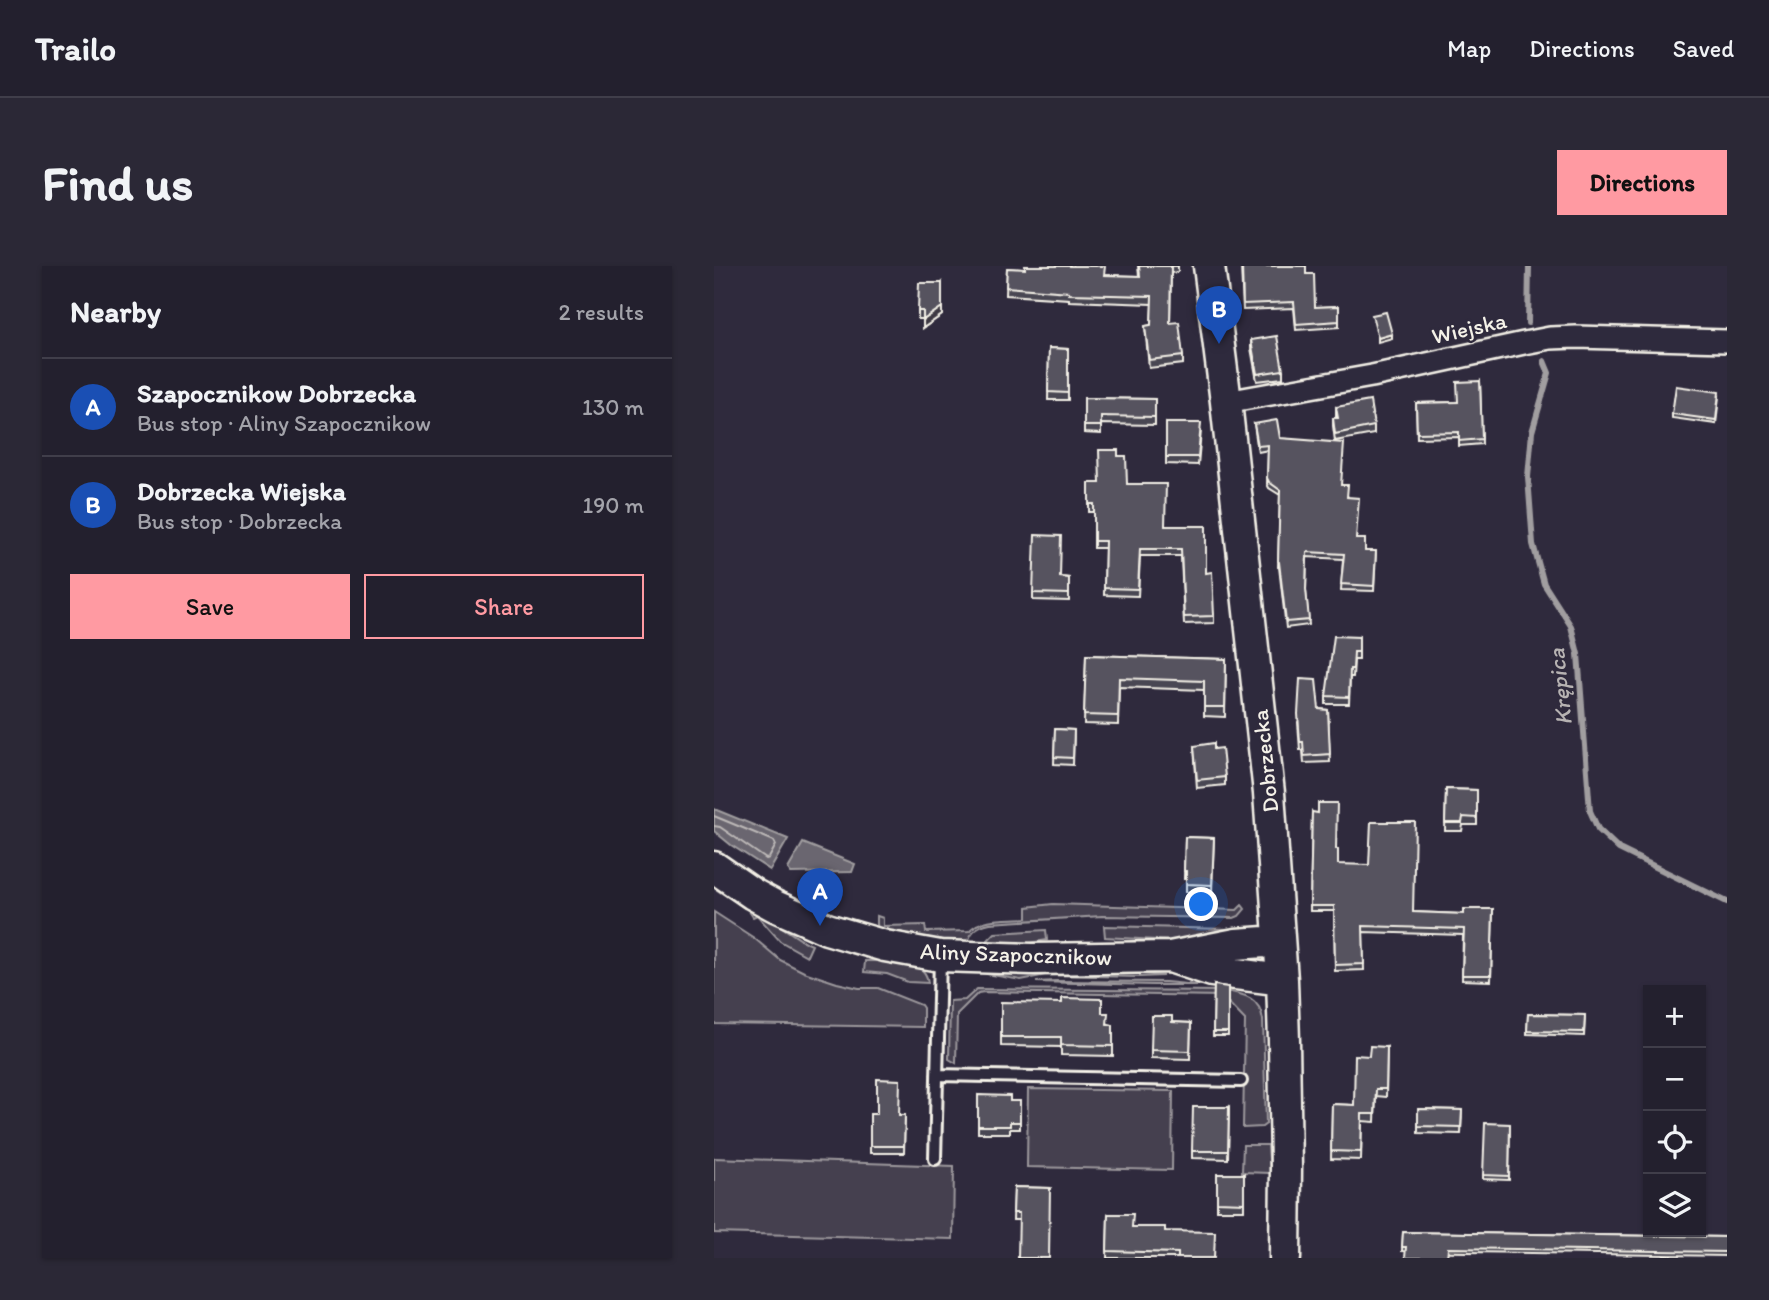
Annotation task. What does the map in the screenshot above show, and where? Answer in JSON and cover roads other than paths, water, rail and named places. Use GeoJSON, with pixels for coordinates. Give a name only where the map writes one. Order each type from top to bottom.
{"type":"FeatureCollection","features":[{"type":"Feature","properties":{"kind":"street","name":"Dobrzecka"},"geometry":{"type":"LineString","coordinates":[[1209,266],[1269,793],[1282,980],[1286,1156],[1285,1258]]}},
{"type":"Feature","properties":{"kind":"street","name":"Wiejska"},"geometry":{"type":"LineString","coordinates":[[1226,402],[1372,376],[1550,338],[1727,341]]}},
{"type":"Feature","properties":{"kind":"street","name":"Aliny Szapocznikow"},"geometry":{"type":"LineString","coordinates":[[714,867],[753,894],[827,929],[885,946],[940,956],[1066,959],[1170,957],[1236,944],[1279,941]]}},
{"type":"Feature","properties":{"kind":"street","name":"Aliny Szapocznikow"},"geometry":{"type":"LineString","coordinates":[[1170,957],[1212,971],[1282,980]]}},
{"type":"Feature","properties":{"kind":"lane"},"geometry":{"type":"LineString","coordinates":[[935,1159],[940,956]]}},
{"type":"Feature","properties":{"kind":"lane"},"geometry":{"type":"LineString","coordinates":[[937,1075],[1241,1081]]}},
{"type":"Feature","properties":{"kind":"water"},"geometry":{"type":"Polygon","coordinates":[[[714,809],[788,839],[770,870],[714,831],[714,809]]]}},
{"type":"Feature","properties":{"kind":"water"},"geometry":{"type":"Polygon","coordinates":[[[803,843],[855,864],[852,872],[791,873],[788,869],[803,843]]]}},
{"type":"Feature","properties":{"kind":"waterway","name":"Krępica"},"geometry":{"type":"LineString","coordinates":[[1528,323],[1529,266]]}},
{"type":"Feature","properties":{"kind":"waterway","name":"Krępica"},"geometry":{"type":"LineString","coordinates":[[1544,361],[1549,373],[1532,432],[1528,477],[1533,544],[1544,584],[1571,626],[1578,654],[1590,811],[1598,829],[1619,849],[1727,902]]}},
{"type":"Feature","properties":{"kind":"place","name":"Dobrzecka Wiejska"},"geometry":{"type":"Point","coordinates":[1219,344]}},
{"type":"Feature","properties":{"kind":"place","name":"Szapocznikow Dobrzecka"},"geometry":{"type":"Point","coordinates":[820,926]}}]}
